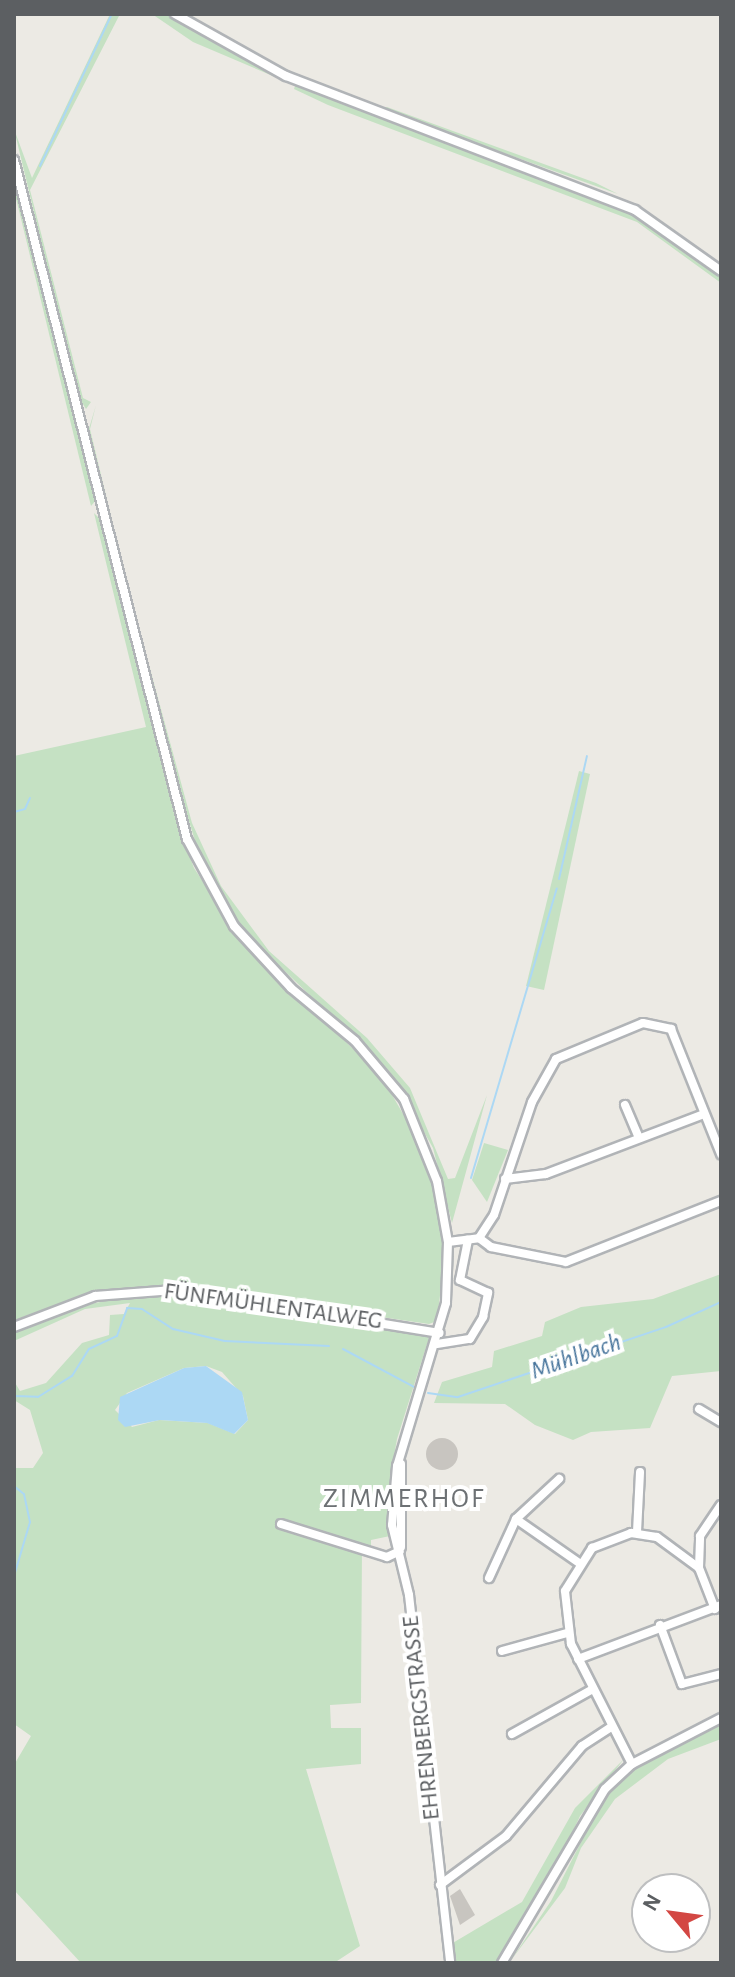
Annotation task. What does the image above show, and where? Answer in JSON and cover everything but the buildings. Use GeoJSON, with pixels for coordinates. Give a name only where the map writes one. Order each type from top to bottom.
{"type":"FeatureCollection","features":[{"type":"Feature","properties":{"kind":"street"},"geometry":{"type":"LineString","coordinates":[[175,14],[286,76],[635,210],[721,271]]}},
{"type":"Feature","properties":{"kind":"street","name":"EHRENBERGSTRASSE"},"geometry":{"type":"LineString","coordinates":[[14,160],[187,839],[234,926],[291,988],[355,1041],[404,1099],[437,1181],[448,1242],[440,1333],[402,1451],[392,1525],[400,1551],[450,1963]]}},
{"type":"Feature","properties":{"kind":"street"},"geometry":{"type":"LineString","coordinates":[[479,1238],[505,1179],[532,1102],[556,1059],[643,1023],[671,1029],[721,1154]]}},
{"type":"Feature","properties":{"kind":"street"},"geometry":{"type":"LineString","coordinates":[[625,1105],[639,1138]]}},
{"type":"Feature","properties":{"kind":"street"},"geometry":{"type":"LineString","coordinates":[[505,1179],[546,1174],[704,1114]]}},
{"type":"Feature","properties":{"kind":"street"},"geometry":{"type":"LineString","coordinates":[[448,1242],[479,1238],[491,1247],[566,1262],[721,1201]]}},
{"type":"Feature","properties":{"kind":"street"},"geometry":{"type":"LineString","coordinates":[[437,1344],[470,1339],[483,1317],[488,1293],[460,1280],[468,1240]]}},
{"type":"Feature","properties":{"kind":"street","name":"FÜNFMÜHLENTALWEG"},"geometry":{"type":"LineString","coordinates":[[14,1327],[95,1296],[174,1290],[440,1333]]}},
{"type":"Feature","properties":{"kind":"street"},"geometry":{"type":"LineString","coordinates":[[699,1409],[721,1422]]}},
{"type":"Feature","properties":{"kind":"street"},"geometry":{"type":"LineString","coordinates":[[637,1532],[640,1472]]}},
{"type":"Feature","properties":{"kind":"street"},"geometry":{"type":"LineString","coordinates":[[489,1578],[516,1519],[559,1479]]}},
{"type":"Feature","properties":{"kind":"street"},"geometry":{"type":"LineString","coordinates":[[680,1549],[691,1548],[721,1505]]}},
{"type":"Feature","properties":{"kind":"street"},"geometry":{"type":"LineString","coordinates":[[516,1519],[579,1563]]}},
{"type":"Feature","properties":{"kind":"street"},"geometry":{"type":"LineString","coordinates":[[281,1524],[373,1554],[400,1551]]}},
{"type":"Feature","properties":{"kind":"street"},"geometry":{"type":"LineString","coordinates":[[578,1659],[660,1625],[718,1607],[699,1568],[680,1549],[637,1532],[601,1542],[579,1563],[565,1591],[567,1633],[591,1690],[632,1764]]}},
{"type":"Feature","properties":{"kind":"street"},"geometry":{"type":"LineString","coordinates":[[699,1568],[700,1536]]}},
{"type":"Feature","properties":{"kind":"street"},"geometry":{"type":"LineString","coordinates":[[660,1625],[682,1684],[721,1674]]}},
{"type":"Feature","properties":{"kind":"street"},"geometry":{"type":"LineString","coordinates":[[502,1651],[567,1633]]}},
{"type":"Feature","properties":{"kind":"street"},"geometry":{"type":"LineString","coordinates":[[512,1734],[591,1690]]}},
{"type":"Feature","properties":{"kind":"street"},"geometry":{"type":"LineString","coordinates":[[502,1963],[548,1894],[582,1821],[632,1764],[721,1718]]}},
{"type":"Feature","properties":{"kind":"street"},"geometry":{"type":"LineString","coordinates":[[440,1885],[458,1875],[527,1816],[582,1746],[611,1727]]}},
{"type":"Feature","properties":{"kind":"green space"},"geometry":{"type":"Polygon","coordinates":[[[110,14],[120,14],[30,190],[83,398],[91,402],[86,409],[78,396],[14,129],[32,178],[110,14]]]}},
{"type":"Feature","properties":{"kind":"green space"},"geometry":{"type":"Polygon","coordinates":[[[152,14],[170,14],[280,79],[193,42],[152,14]]]}},
{"type":"Feature","properties":{"kind":"green space"},"geometry":{"type":"Polygon","coordinates":[[[296,83],[636,213],[721,273],[721,283],[637,222],[328,105],[294,89],[296,83]]]}},
{"type":"Feature","properties":{"kind":"green space"},"geometry":{"type":"Polygon","coordinates":[[[387,107],[596,183],[618,194],[381,109],[387,107]]]}},
{"type":"Feature","properties":{"kind":"green space"},"geometry":{"type":"Polygon","coordinates":[[[14,179],[96,500],[91,506],[14,190],[14,179]]]}},
{"type":"Feature","properties":{"kind":"green space"},"geometry":{"type":"Polygon","coordinates":[[[96,405],[90,429],[130,595],[192,823],[221,886],[269,951],[367,1038],[410,1088],[448,1179],[455,1178],[487,1095],[452,1223],[433,1148],[390,1072],[246,934],[203,866],[170,761],[88,432],[96,405]]]}},
{"type":"Feature","properties":{"kind":"green space"},"geometry":{"type":"Polygon","coordinates":[[[94,513],[100,519],[175,817],[194,868],[247,949],[380,1074],[421,1145],[441,1217],[444,1262],[437,1321],[429,1324],[168,1286],[91,1292],[14,1323],[14,756],[146,727],[94,513]]]}},
{"type":"Feature","properties":{"kind":"green space"},"geometry":{"type":"Polygon","coordinates":[[[579,771],[590,774],[544,990],[526,986],[579,771]]]}},
{"type":"Feature","properties":{"kind":"green space"},"geometry":{"type":"Polygon","coordinates":[[[484,1143],[508,1150],[487,1202],[472,1180],[484,1143]]]}},
{"type":"Feature","properties":{"kind":"green space"},"geometry":{"type":"Polygon","coordinates":[[[721,1274],[721,1371],[672,1376],[650,1428],[591,1432],[573,1440],[535,1425],[505,1404],[434,1403],[442,1382],[492,1367],[494,1351],[542,1336],[545,1322],[581,1307],[653,1299],[721,1274]]]}},
{"type":"Feature","properties":{"kind":"green space"},"geometry":{"type":"Polygon","coordinates":[[[134,1295],[176,1295],[421,1332],[429,1338],[397,1439],[387,1497],[390,1536],[371,1540],[371,1547],[362,1545],[361,1703],[330,1705],[331,1728],[361,1728],[361,1764],[306,1769],[360,1946],[334,1963],[81,1963],[14,1890],[14,1765],[31,1736],[14,1724],[14,1468],[33,1468],[43,1453],[30,1410],[14,1400],[14,1381],[20,1391],[46,1383],[82,1343],[109,1335],[110,1315],[124,1314],[130,1303],[85,1309],[14,1341],[14,1331],[71,1308],[134,1295]],[[206,1366],[184,1368],[127,1393],[115,1410],[132,1427],[159,1420],[208,1423],[235,1434],[248,1420],[243,1396],[222,1372],[206,1366]]]}},
{"type":"Feature","properties":{"kind":"green space"},"geometry":{"type":"Polygon","coordinates":[[[721,1723],[721,1739],[668,1759],[615,1799],[581,1848],[565,1888],[509,1963],[551,1901],[605,1795],[639,1766],[721,1723]]]}},
{"type":"Feature","properties":{"kind":"green space"},"geometry":{"type":"Polygon","coordinates":[[[624,1759],[580,1816],[548,1886],[498,1961],[456,1963],[451,1944],[522,1902],[575,1808],[624,1759]]]}},
{"type":"Feature","properties":{"kind":"water"},"geometry":{"type":"Polygon","coordinates":[[[206,1366],[242,1392],[248,1420],[234,1434],[207,1423],[160,1420],[125,1427],[118,1420],[120,1397],[184,1368],[206,1366]]]}},
{"type":"Feature","properties":{"kind":"waterway"},"geometry":{"type":"LineString","coordinates":[[40,166],[112,14]]}},
{"type":"Feature","properties":{"kind":"waterway"},"geometry":{"type":"LineString","coordinates":[[559,879],[587,756]]}},
{"type":"Feature","properties":{"kind":"waterway"},"geometry":{"type":"LineString","coordinates":[[14,812],[25,809],[30,798]]}},
{"type":"Feature","properties":{"kind":"waterway"},"geometry":{"type":"LineString","coordinates":[[471,1178],[557,888]]}},
{"type":"Feature","properties":{"kind":"waterway","name":"Mühlbach"},"geometry":{"type":"LineString","coordinates":[[428,1393],[458,1397],[666,1327],[721,1302]]}},
{"type":"Feature","properties":{"kind":"waterway","name":"Mühlbach"},"geometry":{"type":"LineString","coordinates":[[14,1396],[38,1397],[72,1376],[89,1349],[117,1336],[127,1308],[142,1309],[173,1329],[225,1341],[329,1346]]}},
{"type":"Feature","properties":{"kind":"waterway","name":"Mühlbach"},"geometry":{"type":"LineString","coordinates":[[343,1349],[416,1388]]}},
{"type":"Feature","properties":{"kind":"waterway"},"geometry":{"type":"LineString","coordinates":[[14,1486],[24,1494],[30,1522],[14,1576]]}},
{"type":"Feature","properties":{"kind":"district","name":"ZIMMERHOF"},"geometry":{"type":"Point","coordinates":[404,1499]}}]}
